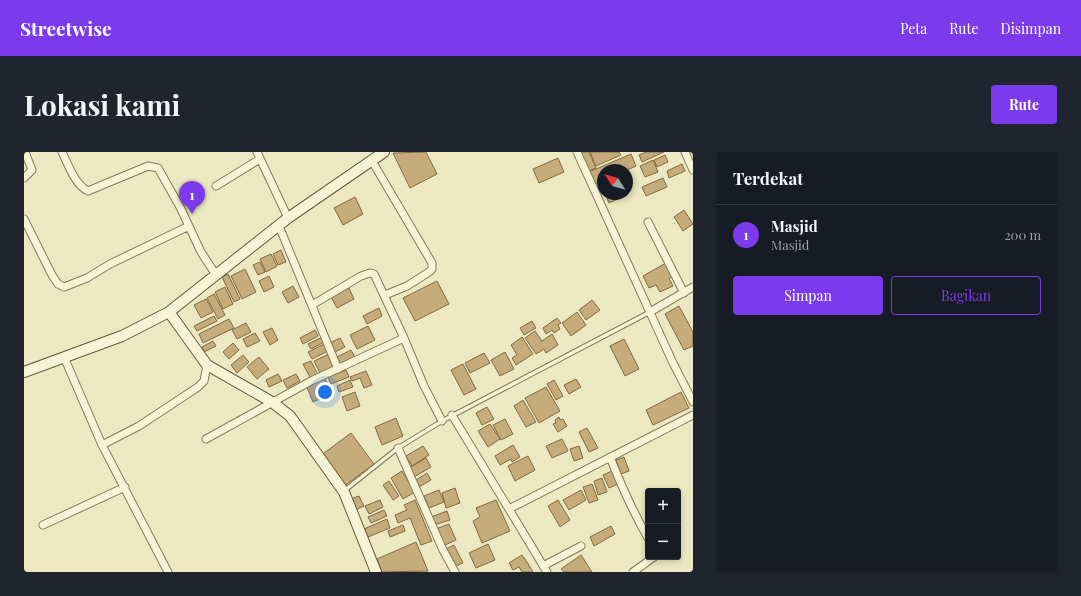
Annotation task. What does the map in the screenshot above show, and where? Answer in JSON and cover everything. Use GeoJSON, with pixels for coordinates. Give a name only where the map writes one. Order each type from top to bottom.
{"type":"FeatureCollection","features":[{"type":"Feature","properties":{"kind":"street"},"geometry":{"type":"LineString","coordinates":[[24,152],[29,160],[32,170],[24,178]]}},
{"type":"Feature","properties":{"kind":"street"},"geometry":{"type":"LineString","coordinates":[[62,152],[83,189],[88,191],[148,166],[154,166],[162,174],[201,252],[216,275]]}},
{"type":"Feature","properties":{"kind":"street"},"geometry":{"type":"LineString","coordinates":[[24,372],[122,336],[169,312],[288,218],[384,152]]}},
{"type":"Feature","properties":{"kind":"street"},"geometry":{"type":"LineString","coordinates":[[577,152],[693,402]]}},
{"type":"Feature","properties":{"kind":"street"},"geometry":{"type":"LineString","coordinates":[[685,152],[693,170]]}},
{"type":"Feature","properties":{"kind":"street"},"geometry":{"type":"LineString","coordinates":[[216,186],[258,155],[288,218]]}},
{"type":"Feature","properties":{"kind":"street"},"geometry":{"type":"LineString","coordinates":[[372,161],[432,263],[432,269],[429,272],[407,286],[385,295]]}},
{"type":"Feature","properties":{"kind":"street"},"geometry":{"type":"LineString","coordinates":[[24,219],[52,276],[58,284],[64,287],[87,278],[110,264],[189,226]]}},
{"type":"Feature","properties":{"kind":"street"},"geometry":{"type":"LineString","coordinates":[[648,222],[684,293]]}},
{"type":"Feature","properties":{"kind":"street"},"geometry":{"type":"LineString","coordinates":[[279,226],[338,369]]}},
{"type":"Feature","properties":{"kind":"street"},"geometry":{"type":"LineString","coordinates":[[312,305],[370,273],[374,274],[385,295],[424,386],[442,421]]}},
{"type":"Feature","properties":{"kind":"street"},"geometry":{"type":"LineString","coordinates":[[650,312],[693,287]]}},
{"type":"Feature","properties":{"kind":"street"},"geometry":{"type":"LineString","coordinates":[[169,312],[207,365],[272,402],[290,416],[344,492],[376,572]]}},
{"type":"Feature","properties":{"kind":"street"},"geometry":{"type":"LineString","coordinates":[[206,440],[272,402],[404,338]]}},
{"type":"Feature","properties":{"kind":"street"},"geometry":{"type":"LineString","coordinates":[[64,357],[102,445],[168,572]]}},
{"type":"Feature","properties":{"kind":"street"},"geometry":{"type":"LineString","coordinates":[[102,445],[139,426],[198,387],[204,381],[207,365]]}},
{"type":"Feature","properties":{"kind":"street"},"geometry":{"type":"LineString","coordinates":[[452,415],[545,569],[581,546]]}},
{"type":"Feature","properties":{"kind":"street"},"geometry":{"type":"LineString","coordinates":[[509,509],[693,416]]}},
{"type":"Feature","properties":{"kind":"street"},"geometry":{"type":"LineString","coordinates":[[398,448],[443,550],[455,572]]}},
{"type":"Feature","properties":{"kind":"street"},"geometry":{"type":"LineString","coordinates":[[610,457],[624,487],[629,505],[645,533]]}},
{"type":"Feature","properties":{"kind":"street"},"geometry":{"type":"LineString","coordinates":[[43,525],[125,487]]}},
{"type":"Feature","properties":{"kind":"street"},"geometry":{"type":"LineString","coordinates":[[633,572],[650,560]]}},
{"type":"Feature","properties":{"kind":"lane"},"geometry":{"type":"LineString","coordinates":[[344,492],[398,448],[452,415],[650,312]]}},
{"type":"Feature","properties":{"kind":"building"},"geometry":{"type":"Polygon","coordinates":[[[426,152],[437,174],[410,188],[393,153],[426,152]]]}},
{"type":"Feature","properties":{"kind":"building"},"geometry":{"type":"Polygon","coordinates":[[[579,152],[589,152],[596,168],[588,171],[579,152]]]}},
{"type":"Feature","properties":{"kind":"building"},"geometry":{"type":"Polygon","coordinates":[[[590,152],[619,152],[621,155],[601,164],[597,164],[596,166],[590,152]]]}},
{"type":"Feature","properties":{"kind":"building"},"geometry":{"type":"Polygon","coordinates":[[[646,152],[664,152],[642,162],[639,155],[646,152]]]}},
{"type":"Feature","properties":{"kind":"building"},"geometry":{"type":"Polygon","coordinates":[[[631,154],[636,166],[633,167],[633,164],[608,164],[631,154]]]}},
{"type":"Feature","properties":{"kind":"building"},"geometry":{"type":"Polygon","coordinates":[[[665,155],[668,162],[657,167],[654,160],[665,155]]]}},
{"type":"Feature","properties":{"kind":"building"},"geometry":{"type":"Polygon","coordinates":[[[558,158],[564,172],[539,183],[533,169],[558,158]]]}},
{"type":"Feature","properties":{"kind":"building"},"geometry":{"type":"Polygon","coordinates":[[[653,160],[658,172],[645,177],[640,166],[653,160]]]}},
{"type":"Feature","properties":{"kind":"building"},"geometry":{"type":"Polygon","coordinates":[[[682,164],[685,171],[669,178],[667,171],[682,164]]]}},
{"type":"Feature","properties":{"kind":"building"},"geometry":{"type":"Polygon","coordinates":[[[597,169],[597,183],[594,184],[589,172],[597,169]]]}},
{"type":"Feature","properties":{"kind":"building"},"geometry":{"type":"Polygon","coordinates":[[[663,178],[667,187],[646,196],[642,187],[663,178]]]}},
{"type":"Feature","properties":{"kind":"building"},"geometry":{"type":"Polygon","coordinates":[[[355,197],[363,214],[343,225],[334,208],[355,197]]]}},
{"type":"Feature","properties":{"kind":"building"},"geometry":{"type":"Polygon","coordinates":[[[608,200],[616,200],[609,203],[608,200]]]}},
{"type":"Feature","properties":{"kind":"building"},"geometry":{"type":"Polygon","coordinates":[[[684,210],[693,224],[683,231],[674,217],[684,210]]]}},
{"type":"Feature","properties":{"kind":"building"},"geometry":{"type":"Polygon","coordinates":[[[281,250],[286,262],[278,265],[273,254],[281,250]]]}},
{"type":"Feature","properties":{"kind":"building"},"geometry":{"type":"Polygon","coordinates":[[[271,254],[277,266],[266,272],[260,259],[271,254]]]}},
{"type":"Feature","properties":{"kind":"building"},"geometry":{"type":"Polygon","coordinates":[[[260,262],[265,272],[258,275],[253,265],[260,262]]]}},
{"type":"Feature","properties":{"kind":"building"},"geometry":{"type":"Polygon","coordinates":[[[666,263],[673,276],[669,278],[673,286],[660,292],[656,285],[649,288],[643,276],[666,263]]]}},
{"type":"Feature","properties":{"kind":"building"},"geometry":{"type":"Polygon","coordinates":[[[245,269],[256,292],[242,299],[231,276],[245,269]]]}},
{"type":"Feature","properties":{"kind":"building"},"geometry":{"type":"Polygon","coordinates":[[[228,274],[240,299],[234,302],[222,277],[228,274]]]}},
{"type":"Feature","properties":{"kind":"building"},"geometry":{"type":"Polygon","coordinates":[[[269,276],[274,287],[264,292],[259,281],[269,276]]]}},
{"type":"Feature","properties":{"kind":"building"},"geometry":{"type":"Polygon","coordinates":[[[437,281],[449,304],[415,321],[403,298],[437,281]]]}},
{"type":"Feature","properties":{"kind":"building"},"geometry":{"type":"Polygon","coordinates":[[[293,286],[299,297],[288,303],[282,292],[293,286]]]}},
{"type":"Feature","properties":{"kind":"building"},"geometry":{"type":"Polygon","coordinates":[[[225,287],[233,304],[223,309],[215,292],[225,287]]]}},
{"type":"Feature","properties":{"kind":"building"},"geometry":{"type":"Polygon","coordinates":[[[349,288],[354,299],[337,308],[331,297],[349,288]]]}},
{"type":"Feature","properties":{"kind":"building"},"geometry":{"type":"Polygon","coordinates":[[[214,294],[225,315],[218,319],[207,298],[214,294]]]}},
{"type":"Feature","properties":{"kind":"building"},"geometry":{"type":"Polygon","coordinates":[[[206,299],[213,312],[201,318],[194,305],[206,299]]]}},
{"type":"Feature","properties":{"kind":"building"},"geometry":{"type":"Polygon","coordinates":[[[592,300],[600,310],[586,320],[579,310],[592,300]]]}},
{"type":"Feature","properties":{"kind":"building"},"geometry":{"type":"Polygon","coordinates":[[[679,306],[693,332],[693,346],[684,350],[665,314],[679,306]]]}},
{"type":"Feature","properties":{"kind":"building"},"geometry":{"type":"Polygon","coordinates":[[[379,308],[382,316],[367,324],[363,316],[379,308]]]}},
{"type":"Feature","properties":{"kind":"building"},"geometry":{"type":"Polygon","coordinates":[[[577,312],[586,325],[571,336],[562,323],[577,312]]]}},
{"type":"Feature","properties":{"kind":"building"},"geometry":{"type":"Polygon","coordinates":[[[214,316],[217,321],[197,331],[194,326],[214,316]]]}},
{"type":"Feature","properties":{"kind":"building"},"geometry":{"type":"Polygon","coordinates":[[[557,318],[561,323],[558,325],[560,329],[554,333],[552,330],[546,334],[543,328],[557,318]]]}},
{"type":"Feature","properties":{"kind":"building"},"geometry":{"type":"Polygon","coordinates":[[[229,319],[234,328],[203,343],[199,334],[229,319]]]}},
{"type":"Feature","properties":{"kind":"building"},"geometry":{"type":"Polygon","coordinates":[[[532,321],[536,328],[524,335],[520,328],[532,321]]]}},
{"type":"Feature","properties":{"kind":"building"},"geometry":{"type":"Polygon","coordinates":[[[246,323],[251,332],[237,339],[232,330],[246,323]]]}},
{"type":"Feature","properties":{"kind":"building"},"geometry":{"type":"Polygon","coordinates":[[[368,326],[375,340],[357,349],[350,335],[368,326]]]}},
{"type":"Feature","properties":{"kind":"building"},"geometry":{"type":"Polygon","coordinates":[[[272,328],[278,340],[270,345],[263,332],[272,328]]]}},
{"type":"Feature","properties":{"kind":"building"},"geometry":{"type":"Polygon","coordinates":[[[315,330],[318,336],[303,344],[300,338],[315,330]]]}},
{"type":"Feature","properties":{"kind":"building"},"geometry":{"type":"Polygon","coordinates":[[[535,331],[542,341],[552,334],[558,345],[546,353],[544,349],[536,354],[525,338],[535,331]]]}},
{"type":"Feature","properties":{"kind":"building"},"geometry":{"type":"Polygon","coordinates":[[[255,333],[260,341],[247,347],[243,339],[255,333]]]}},
{"type":"Feature","properties":{"kind":"building"},"geometry":{"type":"Polygon","coordinates":[[[322,337],[324,342],[311,349],[308,344],[322,337]]]}},
{"type":"Feature","properties":{"kind":"building"},"geometry":{"type":"Polygon","coordinates":[[[522,337],[533,354],[516,365],[512,358],[517,355],[511,345],[522,337]]]}},
{"type":"Feature","properties":{"kind":"building"},"geometry":{"type":"Polygon","coordinates":[[[340,338],[345,347],[335,352],[330,343],[340,338]]]}},
{"type":"Feature","properties":{"kind":"building"},"geometry":{"type":"Polygon","coordinates":[[[624,339],[639,369],[625,376],[610,346],[624,339]]]}},
{"type":"Feature","properties":{"kind":"building"},"geometry":{"type":"Polygon","coordinates":[[[213,341],[216,346],[204,352],[202,347],[213,341]]]}},
{"type":"Feature","properties":{"kind":"building"},"geometry":{"type":"Polygon","coordinates":[[[233,343],[239,350],[229,359],[223,352],[233,343]]]}},
{"type":"Feature","properties":{"kind":"building"},"geometry":{"type":"Polygon","coordinates":[[[324,344],[328,351],[312,359],[308,352],[324,344]]]}},
{"type":"Feature","properties":{"kind":"building"},"geometry":{"type":"Polygon","coordinates":[[[351,350],[356,359],[342,366],[337,357],[351,350]]]}},
{"type":"Feature","properties":{"kind":"building"},"geometry":{"type":"Polygon","coordinates":[[[505,352],[514,369],[500,376],[491,360],[505,352]]]}},
{"type":"Feature","properties":{"kind":"building"},"geometry":{"type":"Polygon","coordinates":[[[484,353],[490,363],[470,373],[465,363],[484,353]]]}},
{"type":"Feature","properties":{"kind":"building"},"geometry":{"type":"Polygon","coordinates":[[[329,354],[336,367],[321,375],[314,361],[329,354]]]}},
{"type":"Feature","properties":{"kind":"building"},"geometry":{"type":"Polygon","coordinates":[[[243,355],[249,362],[237,373],[231,365],[243,355]]]}},
{"type":"Feature","properties":{"kind":"building"},"geometry":{"type":"Polygon","coordinates":[[[259,357],[269,369],[257,379],[247,367],[259,357]]]}},
{"type":"Feature","properties":{"kind":"building"},"geometry":{"type":"Polygon","coordinates":[[[311,361],[318,375],[311,379],[303,364],[311,361]]]}},
{"type":"Feature","properties":{"kind":"building"},"geometry":{"type":"Polygon","coordinates":[[[463,364],[476,389],[464,395],[451,370],[463,364]]]}},
{"type":"Feature","properties":{"kind":"building"},"geometry":{"type":"Polygon","coordinates":[[[346,370],[349,377],[331,384],[328,377],[346,370]]]}},
{"type":"Feature","properties":{"kind":"building"},"geometry":{"type":"Polygon","coordinates":[[[366,371],[372,385],[364,388],[360,378],[352,381],[350,377],[366,371]]]}},
{"type":"Feature","properties":{"kind":"building"},"geometry":{"type":"Polygon","coordinates":[[[278,374],[282,381],[269,387],[266,380],[278,374]]]}},
{"type":"Feature","properties":{"kind":"building"},"geometry":{"type":"Polygon","coordinates":[[[296,374],[300,381],[287,388],[283,380],[296,374]]]}},
{"type":"Feature","properties":{"kind":"building"},"geometry":{"type":"Polygon","coordinates":[[[324,377],[332,393],[313,402],[306,385],[324,377]]]}},
{"type":"Feature","properties":{"kind":"building"},"geometry":{"type":"Polygon","coordinates":[[[576,379],[581,387],[569,394],[564,385],[576,379]]]}},
{"type":"Feature","properties":{"kind":"building"},"geometry":{"type":"Polygon","coordinates":[[[350,380],[353,387],[339,392],[337,386],[350,380]]]}},
{"type":"Feature","properties":{"kind":"building"},"geometry":{"type":"Polygon","coordinates":[[[554,380],[563,396],[556,400],[547,384],[554,380]]]}},
{"type":"Feature","properties":{"kind":"building"},"geometry":{"type":"Polygon","coordinates":[[[546,387],[560,411],[539,423],[525,398],[546,387]]]}},
{"type":"Feature","properties":{"kind":"building"},"geometry":{"type":"Polygon","coordinates":[[[355,392],[360,406],[347,411],[342,397],[355,392]]]}},
{"type":"Feature","properties":{"kind":"building"},"geometry":{"type":"Polygon","coordinates":[[[681,392],[689,408],[653,425],[646,410],[681,392]]]}},
{"type":"Feature","properties":{"kind":"building"},"geometry":{"type":"Polygon","coordinates":[[[523,400],[536,422],[526,427],[514,406],[523,400]]]}},
{"type":"Feature","properties":{"kind":"building"},"geometry":{"type":"Polygon","coordinates":[[[487,407],[494,419],[482,425],[476,413],[487,407]]]}},
{"type":"Feature","properties":{"kind":"building"},"geometry":{"type":"Polygon","coordinates":[[[559,417],[560,420],[563,419],[567,426],[558,432],[553,424],[556,423],[555,420],[559,417]]]}},
{"type":"Feature","properties":{"kind":"building"},"geometry":{"type":"Polygon","coordinates":[[[396,418],[403,436],[382,445],[375,427],[396,418]]]}},
{"type":"Feature","properties":{"kind":"building"},"geometry":{"type":"Polygon","coordinates":[[[505,419],[513,434],[501,440],[493,425],[505,419]]]}},
{"type":"Feature","properties":{"kind":"building"},"geometry":{"type":"Polygon","coordinates":[[[490,424],[500,439],[488,447],[478,431],[490,424]]]}},
{"type":"Feature","properties":{"kind":"building"},"geometry":{"type":"Polygon","coordinates":[[[587,428],[598,448],[589,452],[579,432],[587,428]]]}},
{"type":"Feature","properties":{"kind":"building"},"geometry":{"type":"Polygon","coordinates":[[[351,433],[374,464],[343,487],[320,456],[351,433]]]}},
{"type":"Feature","properties":{"kind":"building"},"geometry":{"type":"Polygon","coordinates":[[[562,439],[568,451],[552,458],[546,446],[562,439]]]}},
{"type":"Feature","properties":{"kind":"building"},"geometry":{"type":"Polygon","coordinates":[[[513,445],[520,457],[512,462],[511,459],[500,465],[495,456],[513,445]]]}},
{"type":"Feature","properties":{"kind":"building"},"geometry":{"type":"Polygon","coordinates":[[[423,446],[429,455],[412,466],[406,456],[423,446]]]}},
{"type":"Feature","properties":{"kind":"building"},"geometry":{"type":"Polygon","coordinates":[[[579,446],[583,458],[574,461],[570,449],[579,446]]]}},
{"type":"Feature","properties":{"kind":"building"},"geometry":{"type":"Polygon","coordinates":[[[528,456],[535,470],[515,481],[508,466],[528,456]]]}},
{"type":"Feature","properties":{"kind":"building"},"geometry":{"type":"Polygon","coordinates":[[[624,457],[629,471],[621,474],[616,460],[624,457]]]}},
{"type":"Feature","properties":{"kind":"building"},"geometry":{"type":"Polygon","coordinates":[[[426,458],[431,467],[414,477],[409,468],[426,458]]]}},
{"type":"Feature","properties":{"kind":"building"},"geometry":{"type":"Polygon","coordinates":[[[402,471],[415,492],[403,499],[391,478],[402,471]]]}},
{"type":"Feature","properties":{"kind":"building"},"geometry":{"type":"Polygon","coordinates":[[[612,471],[618,484],[609,488],[603,475],[612,471]]]}},
{"type":"Feature","properties":{"kind":"building"},"geometry":{"type":"Polygon","coordinates":[[[427,473],[431,480],[419,487],[416,480],[427,473]]]}},
{"type":"Feature","properties":{"kind":"building"},"geometry":{"type":"Polygon","coordinates":[[[602,478],[607,492],[598,495],[594,481],[602,478]]]}},
{"type":"Feature","properties":{"kind":"building"},"geometry":{"type":"Polygon","coordinates":[[[389,481],[399,496],[393,500],[383,485],[389,481]]]}},
{"type":"Feature","properties":{"kind":"building"},"geometry":{"type":"Polygon","coordinates":[[[592,484],[598,500],[589,503],[583,487],[592,484]]]}},
{"type":"Feature","properties":{"kind":"building"},"geometry":{"type":"Polygon","coordinates":[[[455,488],[460,503],[446,508],[442,493],[455,488]]]}},
{"type":"Feature","properties":{"kind":"building"},"geometry":{"type":"Polygon","coordinates":[[[439,490],[444,502],[429,508],[424,496],[439,490]]]}},
{"type":"Feature","properties":{"kind":"building"},"geometry":{"type":"Polygon","coordinates":[[[581,490],[586,500],[569,510],[563,500],[581,490]]]}},
{"type":"Feature","properties":{"kind":"building"},"geometry":{"type":"Polygon","coordinates":[[[359,496],[364,506],[355,510],[351,499],[359,496]]]}},
{"type":"Feature","properties":{"kind":"building"},"geometry":{"type":"Polygon","coordinates":[[[380,500],[383,507],[369,514],[365,506],[380,500]]]}},
{"type":"Feature","properties":{"kind":"building"},"geometry":{"type":"Polygon","coordinates":[[[415,500],[432,541],[421,545],[410,518],[398,523],[395,515],[407,510],[404,505],[415,500]]]}},
{"type":"Feature","properties":{"kind":"building"},"geometry":{"type":"Polygon","coordinates":[[[496,500],[510,531],[482,543],[473,521],[480,517],[476,508],[496,500]]]}},
{"type":"Feature","properties":{"kind":"building"},"geometry":{"type":"Polygon","coordinates":[[[558,500],[570,520],[560,527],[548,506],[558,500]]]}},
{"type":"Feature","properties":{"kind":"building"},"geometry":{"type":"Polygon","coordinates":[[[384,510],[387,516],[371,523],[368,517],[384,510]]]}},
{"type":"Feature","properties":{"kind":"building"},"geometry":{"type":"Polygon","coordinates":[[[447,511],[450,520],[434,525],[431,517],[447,511]]]}},
{"type":"Feature","properties":{"kind":"building"},"geometry":{"type":"Polygon","coordinates":[[[387,519],[390,528],[368,537],[364,529],[387,519]]]}},
{"type":"Feature","properties":{"kind":"building"},"geometry":{"type":"Polygon","coordinates":[[[449,524],[456,540],[443,546],[436,529],[449,524]]]}},
{"type":"Feature","properties":{"kind":"building"},"geometry":{"type":"Polygon","coordinates":[[[403,525],[405,531],[390,537],[388,531],[403,525]]]}},
{"type":"Feature","properties":{"kind":"building"},"geometry":{"type":"Polygon","coordinates":[[[611,526],[615,534],[594,546],[590,537],[611,526]]]}},
{"type":"Feature","properties":{"kind":"building"},"geometry":{"type":"Polygon","coordinates":[[[416,542],[428,571],[382,572],[377,559],[416,542]]]}},
{"type":"Feature","properties":{"kind":"building"},"geometry":{"type":"Polygon","coordinates":[[[488,544],[495,560],[476,568],[469,553],[488,544]]]}},
{"type":"Feature","properties":{"kind":"building"},"geometry":{"type":"Polygon","coordinates":[[[454,545],[463,563],[454,567],[446,549],[454,545]]]}},
{"type":"Feature","properties":{"kind":"building"},"geometry":{"type":"Polygon","coordinates":[[[522,555],[533,572],[522,572],[519,567],[513,570],[509,563],[522,555]]]}},
{"type":"Feature","properties":{"kind":"building"},"geometry":{"type":"Polygon","coordinates":[[[581,555],[592,572],[564,572],[561,569],[581,555]]]}},
{"type":"Feature","properties":{"kind":"place","name":"Masjid"},"geometry":{"type":"Point","coordinates":[192,214]}}]}
